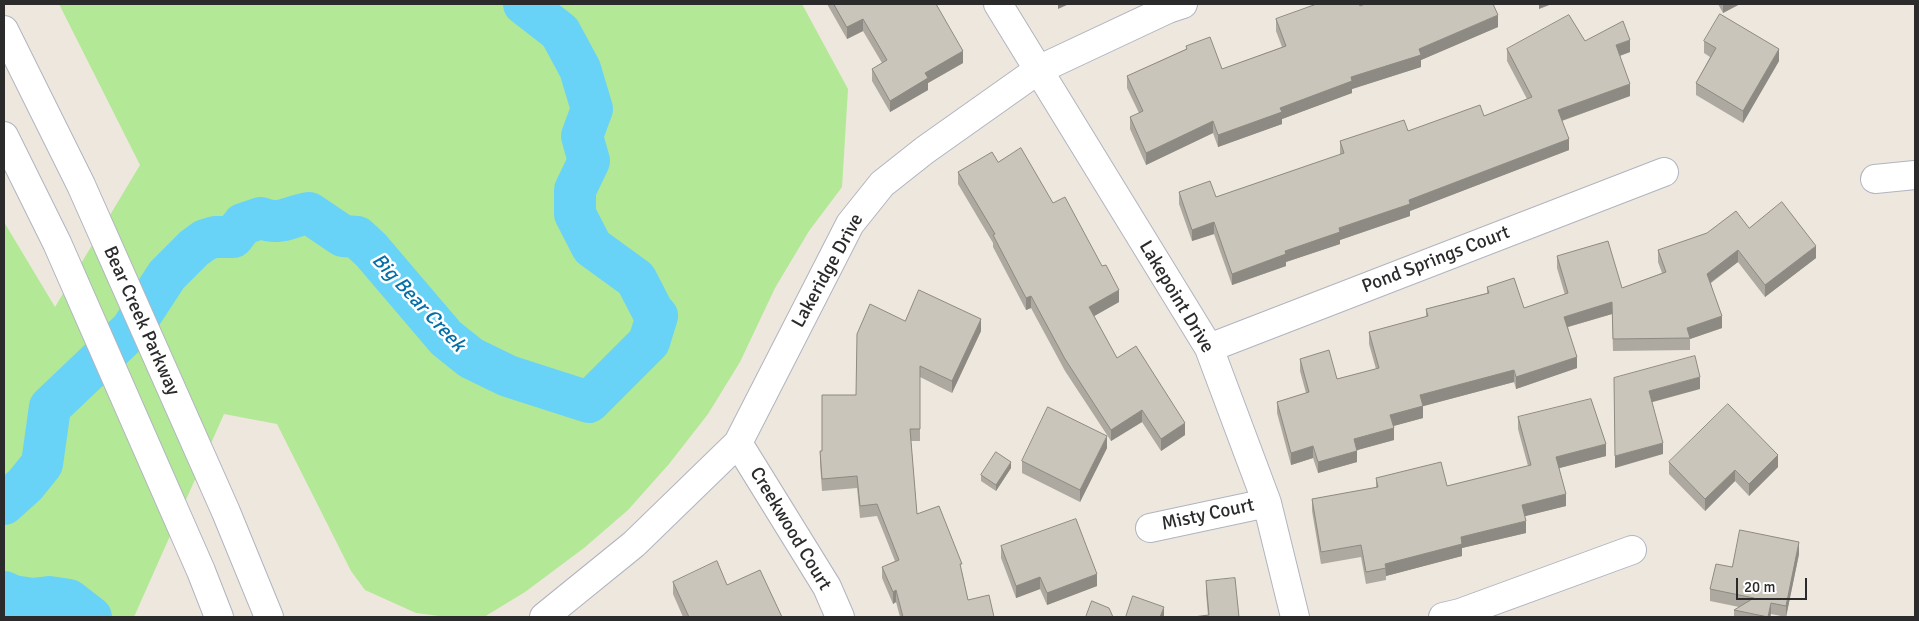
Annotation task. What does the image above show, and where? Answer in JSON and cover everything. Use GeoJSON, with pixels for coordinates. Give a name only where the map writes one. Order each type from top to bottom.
{"type":"FeatureCollection","features":[{"type":"Feature","properties":{"kind":"street","name":"Lakepoint Drive"},"geometry":{"type":"LineString","coordinates":[[998,4],[1209,348],[1267,503],[1294,617]]}},
{"type":"Feature","properties":{"kind":"street","name":"Lakeridge Drive"},"geometry":{"type":"LineString","coordinates":[[544,617],[634,544],[738,443],[850,224],[882,184],[1038,70],[1168,8],[1183,4]]}},
{"type":"Feature","properties":{"kind":"street","name":"Bear Creek Parkway"},"geometry":{"type":"LineString","coordinates":[[4,30],[81,186],[226,512],[268,617]]}},
{"type":"Feature","properties":{"kind":"street"},"geometry":{"type":"LineString","coordinates":[[4,136],[57,243],[201,571],[219,617]]}},
{"type":"Feature","properties":{"kind":"street","name":"Pond Springs Court"},"geometry":{"type":"LineString","coordinates":[[1209,348],[1664,172]]}},
{"type":"Feature","properties":{"kind":"street"},"geometry":{"type":"LineString","coordinates":[[1875,179],[1915,175]]}},
{"type":"Feature","properties":{"kind":"street","name":"Creekwood Court"},"geometry":{"type":"LineString","coordinates":[[738,443],[828,587],[840,617]]}},
{"type":"Feature","properties":{"kind":"street","name":"Misty Court"},"geometry":{"type":"LineString","coordinates":[[1150,528],[1267,503]]}},
{"type":"Feature","properties":{"kind":"street"},"geometry":{"type":"LineString","coordinates":[[1443,617],[1460,613],[1632,550]]}},
{"type":"Feature","properties":{"kind":"green space"},"geometry":{"type":"Polygon","coordinates":[[[59,4],[802,4],[848,89],[842,187],[809,231],[775,288],[740,362],[708,414],[669,464],[628,510],[584,548],[525,592],[484,617],[447,617],[416,613],[365,590],[351,571],[277,424],[224,414],[134,617],[4,617],[4,222],[55,307],[140,165],[59,4]]]}},
{"type":"Feature","properties":{"kind":"building"},"geometry":{"type":"Polygon","coordinates":[[[834,4],[936,4],[963,51],[925,73],[928,78],[890,101],[872,69],[887,60],[863,19],[847,27],[834,4]]]}},
{"type":"Feature","properties":{"kind":"building"},"geometry":{"type":"Polygon","coordinates":[[[1317,4],[1359,4],[1360,6],[1365,4],[1493,4],[1498,15],[1419,49],[1421,55],[1351,77],[1352,81],[1280,108],[1282,112],[1218,135],[1213,121],[1146,153],[1130,117],[1143,111],[1127,76],[1187,49],[1186,46],[1210,37],[1222,69],[1286,46],[1276,19],[1317,4]]]}},
{"type":"Feature","properties":{"kind":"building"},"geometry":{"type":"Polygon","coordinates":[[[1720,14],[1779,49],[1743,111],[1696,83],[1716,48],[1704,41],[1720,14]]]}},
{"type":"Feature","properties":{"kind":"building"},"geometry":{"type":"Polygon","coordinates":[[[1569,15],[1585,41],[1623,21],[1630,40],[1616,45],[1630,84],[1558,110],[1569,139],[1409,200],[1410,204],[1339,228],[1340,232],[1285,251],[1286,254],[1232,274],[1214,222],[1192,230],[1179,192],[1210,181],[1216,197],[1344,153],[1340,141],[1404,120],[1408,131],[1480,105],[1484,116],[1532,97],[1507,49],[1569,15]]]}},
{"type":"Feature","properties":{"kind":"building"},"geometry":{"type":"Polygon","coordinates":[[[1021,148],[1053,203],[1065,197],[1102,266],[1106,265],[1119,290],[1089,307],[1117,358],[1136,346],[1185,423],[1161,439],[1142,410],[1111,430],[1065,359],[1031,296],[1026,298],[993,235],[995,234],[958,172],[992,152],[998,162],[1021,148]]]}},
{"type":"Feature","properties":{"kind":"building"},"geometry":{"type":"Polygon","coordinates":[[[1782,202],[1816,246],[1765,285],[1738,250],[1707,274],[1722,316],[1687,328],[1690,338],[1613,339],[1612,302],[1564,317],[1577,357],[1516,377],[1514,370],[1420,395],[1423,406],[1390,415],[1394,428],[1354,439],[1357,451],[1318,462],[1313,446],[1291,453],[1277,402],[1309,392],[1300,359],[1329,350],[1337,379],[1379,368],[1369,332],[1428,316],[1426,309],[1489,293],[1487,287],[1514,278],[1524,308],[1568,293],[1557,256],[1608,241],[1622,288],[1666,272],[1658,250],[1707,233],[1736,211],[1749,228],[1782,202]]]}},
{"type":"Feature","properties":{"kind":"building"},"geometry":{"type":"Polygon","coordinates":[[[919,290],[981,319],[952,381],[920,366],[920,429],[910,429],[917,514],[939,506],[962,564],[960,564],[968,600],[989,595],[994,617],[903,617],[896,590],[893,592],[882,567],[899,560],[877,504],[860,506],[857,476],[822,479],[820,451],[822,451],[822,395],[856,395],[857,334],[870,304],[905,321],[919,290]]]}},
{"type":"Feature","properties":{"kind":"building"},"geometry":{"type":"Polygon","coordinates":[[[1695,356],[1700,377],[1649,391],[1663,443],[1615,456],[1614,378],[1695,356]]]}},
{"type":"Feature","properties":{"kind":"building"},"geometry":{"type":"Polygon","coordinates":[[[1591,399],[1606,444],[1556,457],[1566,494],[1522,505],[1526,521],[1461,537],[1462,544],[1385,564],[1386,568],[1366,572],[1361,545],[1321,552],[1312,499],[1378,487],[1376,478],[1441,462],[1447,486],[1531,465],[1518,417],[1591,399]]]}},
{"type":"Feature","properties":{"kind":"building"},"geometry":{"type":"Polygon","coordinates":[[[1728,404],[1778,455],[1749,484],[1735,470],[1705,499],[1669,462],[1728,404]]]}},
{"type":"Feature","properties":{"kind":"building"},"geometry":{"type":"Polygon","coordinates":[[[1048,407],[1107,436],[1080,490],[1022,461],[1048,407]]]}},
{"type":"Feature","properties":{"kind":"building"},"geometry":{"type":"Polygon","coordinates":[[[996,452],[1011,462],[996,485],[981,475],[996,452]]]}},
{"type":"Feature","properties":{"kind":"building"},"geometry":{"type":"Polygon","coordinates":[[[1076,519],[1097,574],[1047,593],[1040,577],[1016,586],[1001,546],[1076,519]]]}},
{"type":"Feature","properties":{"kind":"building"},"geometry":{"type":"Polygon","coordinates":[[[1740,530],[1799,542],[1786,606],[1771,603],[1768,617],[1734,610],[1754,598],[1710,589],[1716,564],[1732,567],[1740,530]]]}},
{"type":"Feature","properties":{"kind":"building"},"geometry":{"type":"Polygon","coordinates":[[[717,561],[727,585],[760,570],[782,617],[689,617],[673,582],[717,561]]]}},
{"type":"Feature","properties":{"kind":"building"},"geometry":{"type":"Polygon","coordinates":[[[1235,578],[1239,617],[1193,617],[1209,615],[1206,581],[1235,578]]]}},
{"type":"Feature","properties":{"kind":"building"},"geometry":{"type":"Polygon","coordinates":[[[1133,596],[1164,607],[1160,617],[1126,617],[1133,596]]]}},
{"type":"Feature","properties":{"kind":"building"},"geometry":{"type":"Polygon","coordinates":[[[1092,601],[1109,608],[1113,617],[1086,617],[1092,601]]]}},
{"type":"Feature","properties":{"kind":"waterway","name":"Big Bear Creek"},"geometry":{"type":"LineString","coordinates":[[4,504],[25,485],[42,464],[50,407],[131,330],[167,275],[194,248],[205,240],[215,237],[233,237],[243,224],[261,218],[280,221],[309,213],[343,236],[357,237],[371,250],[446,338],[471,358],[508,376],[589,402],[649,342],[657,316],[636,279],[592,247],[575,214],[575,190],[589,161],[582,136],[592,109],[580,69],[560,32],[524,4]]}},
{"type":"Feature","properties":{"kind":"waterway","name":"Big Bear Creek"},"geometry":{"type":"LineString","coordinates":[[4,592],[13,596],[32,599],[49,597],[69,600],[91,617]]}}]}
